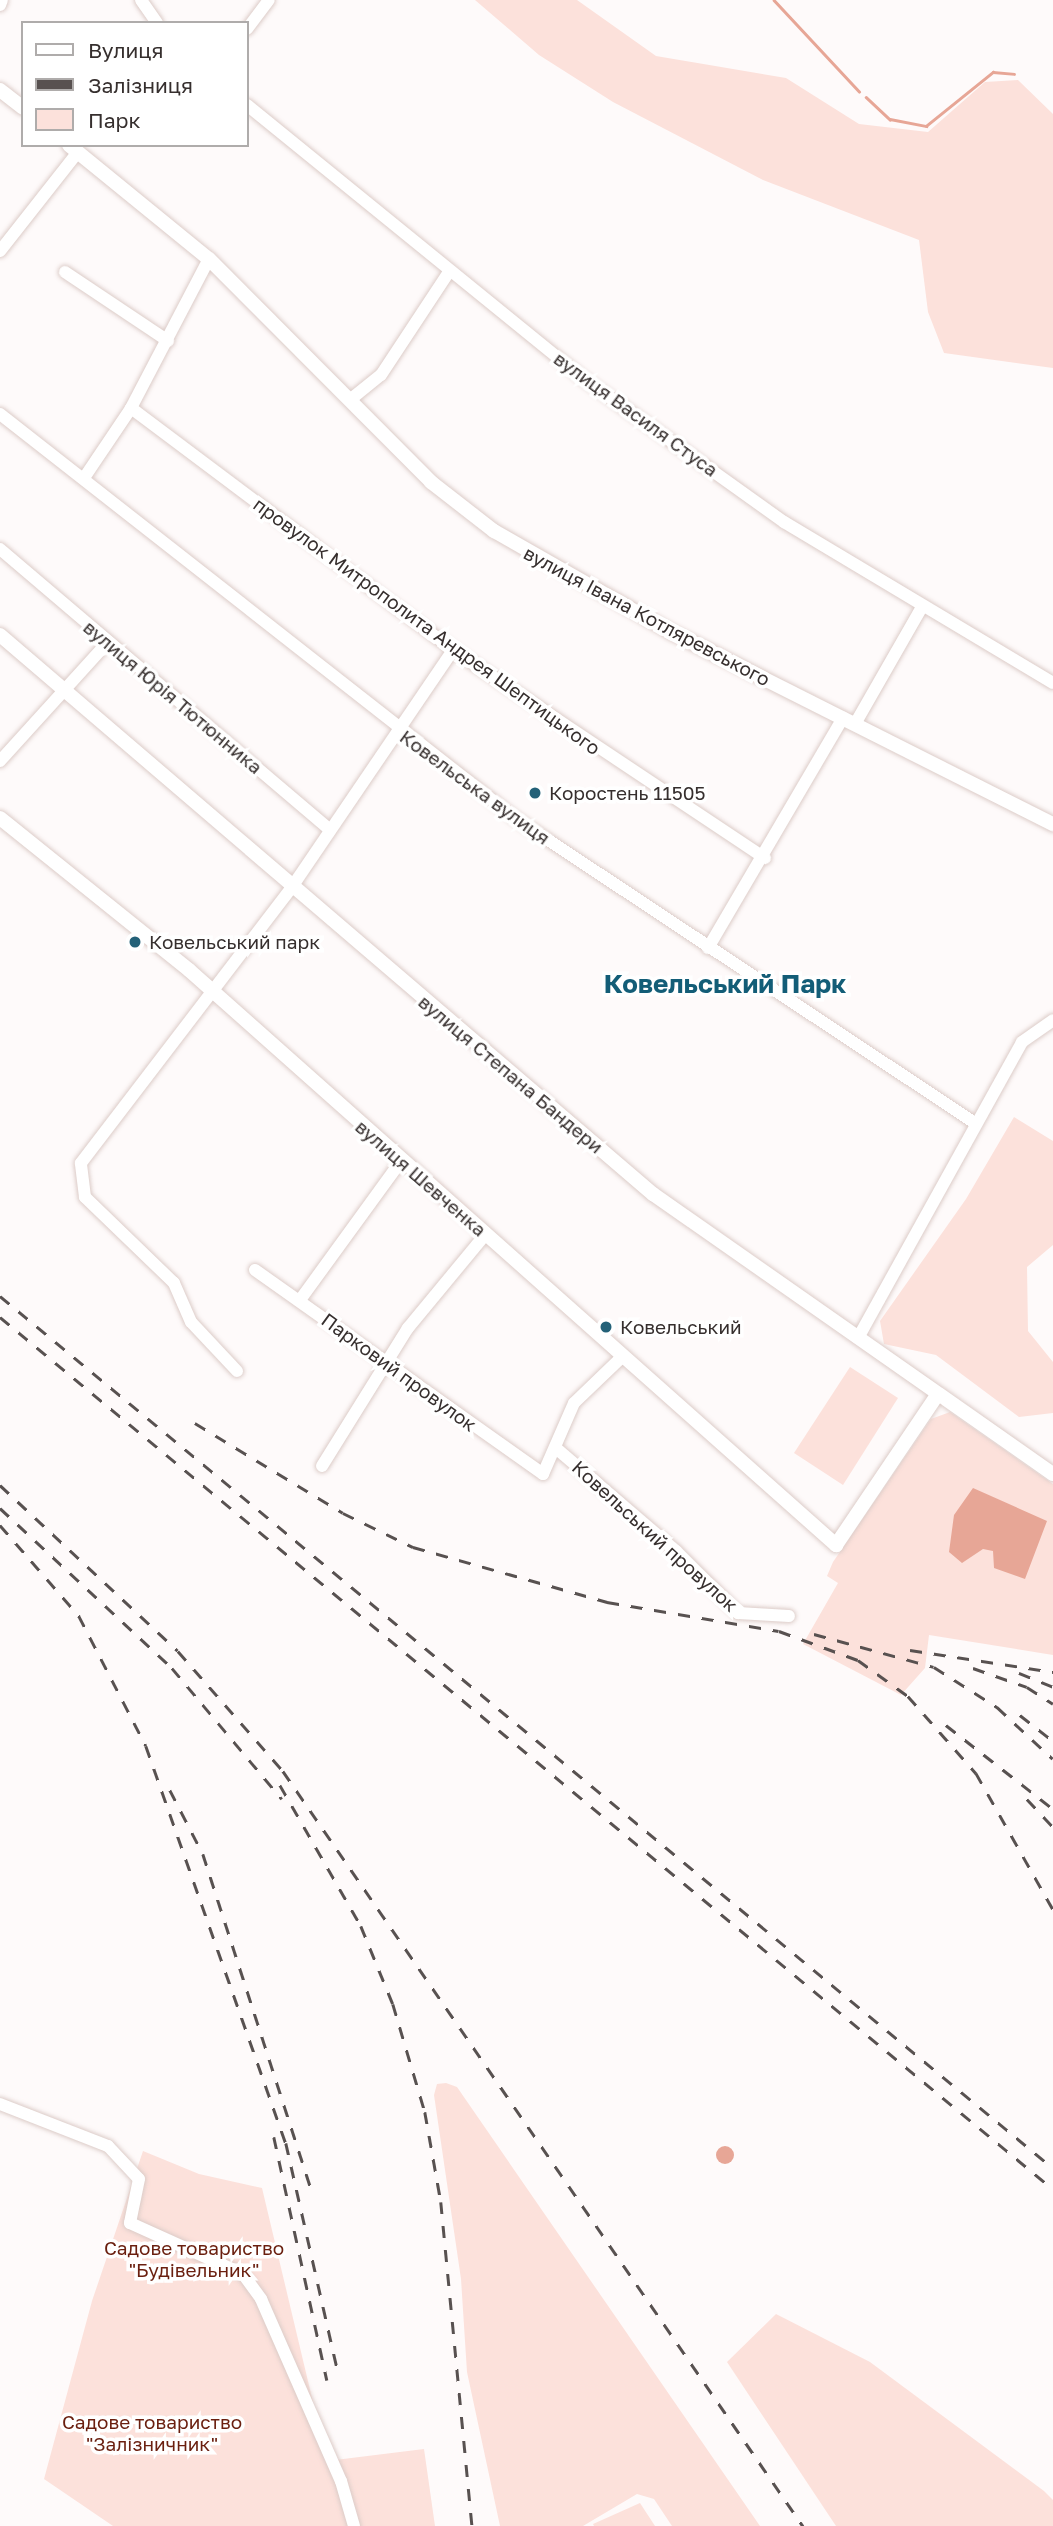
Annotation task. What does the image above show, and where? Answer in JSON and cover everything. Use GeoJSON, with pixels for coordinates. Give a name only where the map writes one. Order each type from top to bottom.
{"type":"FeatureCollection","features":[{"type":"Feature","properties":{"kind":"street"},"geometry":{"type":"LineString","coordinates":[[141,0],[156,21]]}},
{"type":"Feature","properties":{"kind":"street"},"geometry":{"type":"LineString","coordinates":[[248,28],[269,0]]}},
{"type":"Feature","properties":{"kind":"street"},"geometry":{"type":"LineString","coordinates":[[0,90],[21,106]]}},
{"type":"Feature","properties":{"kind":"street","name":"вулиця Василя Стуса"},"geometry":{"type":"LineString","coordinates":[[248,106],[449,272],[784,522],[1053,683]]}},
{"type":"Feature","properties":{"kind":"street"},"geometry":{"type":"LineString","coordinates":[[0,251],[73,149]]}},
{"type":"Feature","properties":{"kind":"street","name":"вулиця Івана Котляревського"},"geometry":{"type":"LineString","coordinates":[[73,149],[209,259],[431,482],[494,531],[568,577],[1053,824]]}},
{"type":"Feature","properties":{"kind":"street"},"geometry":{"type":"LineString","coordinates":[[84,478],[131,408],[209,259]]}},
{"type":"Feature","properties":{"kind":"street"},"geometry":{"type":"LineString","coordinates":[[65,272],[168,341]]}},
{"type":"Feature","properties":{"kind":"street"},"geometry":{"type":"LineString","coordinates":[[351,399],[380,375],[449,272]]}},
{"type":"Feature","properties":{"kind":"street","name":"провулок Митрополита Андрея Шептицького"},"geometry":{"type":"LineString","coordinates":[[131,408],[453,650],[765,858]]}},
{"type":"Feature","properties":{"kind":"street","name":"Ковельська вулиця"},"geometry":{"type":"LineString","coordinates":[[0,414],[84,478],[396,729],[708,948],[975,1123]]}},
{"type":"Feature","properties":{"kind":"street","name":"вулиця Юрія Тютюнника"},"geometry":{"type":"LineString","coordinates":[[0,549],[330,830]]}},
{"type":"Feature","properties":{"kind":"street"},"geometry":{"type":"LineString","coordinates":[[708,948],[922,607]]}},
{"type":"Feature","properties":{"kind":"street","name":"вулиця Степана Бандери"},"geometry":{"type":"LineString","coordinates":[[0,635],[653,1194],[1053,1474]]}},
{"type":"Feature","properties":{"kind":"street"},"geometry":{"type":"LineString","coordinates":[[0,761],[108,642]]}},
{"type":"Feature","properties":{"kind":"street"},"geometry":{"type":"LineString","coordinates":[[237,1371],[191,1322],[174,1283],[85,1197],[79,1180],[81,1163],[292,887],[396,729],[453,650]]}},
{"type":"Feature","properties":{"kind":"street","name":"вулиця Шевченка"},"geometry":{"type":"LineString","coordinates":[[0,818],[214,992],[836,1545],[937,1395]]}},
{"type":"Feature","properties":{"kind":"street"},"geometry":{"type":"LineString","coordinates":[[858,1338],[1022,1042],[1053,1020]]}},
{"type":"Feature","properties":{"kind":"street"},"geometry":{"type":"LineString","coordinates":[[300,1300],[401,1161]]}},
{"type":"Feature","properties":{"kind":"street"},"geometry":{"type":"LineString","coordinates":[[322,1466],[408,1328],[485,1235]]}},
{"type":"Feature","properties":{"kind":"street","name":"Парковий провулок"},"geometry":{"type":"LineString","coordinates":[[255,1270],[544,1474],[557,1449]]}},
{"type":"Feature","properties":{"kind":"street","name":"Ковельський провулок"},"geometry":{"type":"LineString","coordinates":[[623,1356],[574,1403],[557,1449],[738,1613],[789,1616]]}},
{"type":"Feature","properties":{"kind":"street"},"geometry":{"type":"LineString","coordinates":[[0,2104],[118,2153],[139,2179],[130,2223],[243,2274],[261,2299],[341,2481],[354,2526]]}},
{"type":"Feature","properties":{"kind":"green space"},"geometry":{"type":"Polygon","coordinates":[[[475,0],[577,0],[656,56],[786,78],[859,124],[928,132],[985,82],[1018,80],[1053,114],[1053,368],[944,353],[928,312],[919,240],[763,180],[613,102],[539,55],[475,0]]]}},
{"type":"Feature","properties":{"kind":"green space"},"geometry":{"type":"Polygon","coordinates":[[[1014,1117],[1053,1141],[1053,1245],[1027,1267],[1028,1331],[1053,1362],[1053,1413],[1019,1417],[936,1355],[884,1344],[880,1321],[966,1199],[1014,1117]]]}},
{"type":"Feature","properties":{"kind":"green space"},"geometry":{"type":"Polygon","coordinates":[[[850,1367],[898,1398],[843,1485],[794,1453],[850,1367]]]}},
{"type":"Feature","properties":{"kind":"green space"},"geometry":{"type":"Polygon","coordinates":[[[950,1412],[1053,1484],[1053,1655],[929,1635],[925,1668],[901,1695],[803,1644],[838,1583],[827,1576],[833,1562],[931,1419],[950,1412]]]}},
{"type":"Feature","properties":{"kind":"green space"},"geometry":{"type":"Polygon","coordinates":[[[446,2083],[457,2087],[760,2526],[672,2526],[654,2499],[637,2494],[583,2526],[500,2526],[467,2372],[461,2279],[434,2095],[437,2084],[446,2083]]]}},
{"type":"Feature","properties":{"kind":"green space"},"geometry":{"type":"Polygon","coordinates":[[[143,2151],[199,2174],[262,2188],[327,2461],[424,2449],[435,2526],[113,2526],[44,2479],[92,2301],[143,2151]]]}},
{"type":"Feature","properties":{"kind":"green space"},"geometry":{"type":"Polygon","coordinates":[[[776,2314],[870,2362],[1044,2491],[1053,2500],[1053,2526],[836,2526],[727,2362],[776,2314]]]}},
{"type":"Feature","properties":{"kind":"green space"},"geometry":{"type":"Polygon","coordinates":[[[640,2503],[655,2526],[593,2524],[640,2503]]]}},
{"type":"Feature","properties":{"kind":"shaded area"},"geometry":{"type":"Polygon","coordinates":[[[973,1488],[1047,1521],[1025,1579],[994,1568],[993,1551],[983,1549],[962,1563],[949,1552],[954,1515],[973,1488]]]}},
{"type":"Feature","properties":{"kind":"shaded area"},"geometry":{"type":"Polygon","coordinates":[[[721,2146],[729,2146],[734,2155],[732,2162],[721,2164],[716,2159],[716,2151],[721,2146]]]}},
{"type":"Feature","properties":{"kind":"waterway"},"geometry":{"type":"LineString","coordinates":[[774,0],[859,91]]}},
{"type":"Feature","properties":{"kind":"waterway"},"geometry":{"type":"LineString","coordinates":[[866,97],[890,119],[926,126],[993,72],[1014,74]]}},
{"type":"Feature","properties":{"kind":"railway"},"geometry":{"type":"LineString","coordinates":[[0,1296],[1053,2168]]}},
{"type":"Feature","properties":{"kind":"railway"},"geometry":{"type":"LineString","coordinates":[[0,1317],[1053,2189]]}},
{"type":"Feature","properties":{"kind":"railway"},"geometry":{"type":"LineString","coordinates":[[195,1423],[343,1513],[413,1547],[607,1602],[779,1631],[858,1660],[908,1696],[976,1773],[1053,1909]]}},
{"type":"Feature","properties":{"kind":"railway"},"geometry":{"type":"LineString","coordinates":[[0,1485],[178,1651],[283,1771],[803,2526]]}},
{"type":"Feature","properties":{"kind":"railway"},"geometry":{"type":"LineString","coordinates":[[0,1508],[172,1668],[282,1799]]}},
{"type":"Feature","properties":{"kind":"railway"},"geometry":{"type":"LineString","coordinates":[[0,1525],[79,1616],[146,1746],[286,2143],[339,2376]]}},
{"type":"Feature","properties":{"kind":"railway"},"geometry":{"type":"LineString","coordinates":[[814,1634],[934,1667],[997,1707],[1053,1759]]}},
{"type":"Feature","properties":{"kind":"railway"},"geometry":{"type":"LineString","coordinates":[[910,1650],[1053,1672]]}},
{"type":"Feature","properties":{"kind":"railway"},"geometry":{"type":"LineString","coordinates":[[973,1668],[1027,1687],[1053,1704]]}},
{"type":"Feature","properties":{"kind":"railway"},"geometry":{"type":"LineString","coordinates":[[1019,1673],[1053,1687]]}},
{"type":"Feature","properties":{"kind":"railway"},"geometry":{"type":"LineString","coordinates":[[1020,1715],[1053,1741]]}},
{"type":"Feature","properties":{"kind":"railway"},"geometry":{"type":"LineString","coordinates":[[946,1725],[1053,1809]]}},
{"type":"Feature","properties":{"kind":"railway"},"geometry":{"type":"LineString","coordinates":[[280,1785],[361,1926],[393,2004],[425,2112],[441,2202],[472,2526]]}},
{"type":"Feature","properties":{"kind":"railway"},"geometry":{"type":"LineString","coordinates":[[170,1790],[203,1854],[312,2191]]}},
{"type":"Feature","properties":{"kind":"railway"},"geometry":{"type":"LineString","coordinates":[[1027,1799],[1053,1827]]}},
{"type":"Feature","properties":{"kind":"railway"},"geometry":{"type":"LineString","coordinates":[[274,2137],[327,2380]]}},
{"type":"Feature","properties":{"kind":"place","name":"Коростень 11505"},"geometry":{"type":"Point","coordinates":[535,793]}},
{"type":"Feature","properties":{"kind":"place","name":"Ковельський парк"},"geometry":{"type":"Point","coordinates":[135,942]}},
{"type":"Feature","properties":{"kind":"place","name":"Ковельський"},"geometry":{"type":"Point","coordinates":[606,1327]}},
{"type":"Feature","properties":{"kind":"district","name":"Ковельський Парк"},"geometry":{"type":"Point","coordinates":[725,984]}},
{"type":"Feature","properties":{"kind":"park label","name":"Садове товариство \"Будівельник\""},"geometry":{"type":"Point","coordinates":[194,2259]}},
{"type":"Feature","properties":{"kind":"park label","name":"Садове товариство \"Залізничник\""},"geometry":{"type":"Point","coordinates":[152,2433]}}]}
